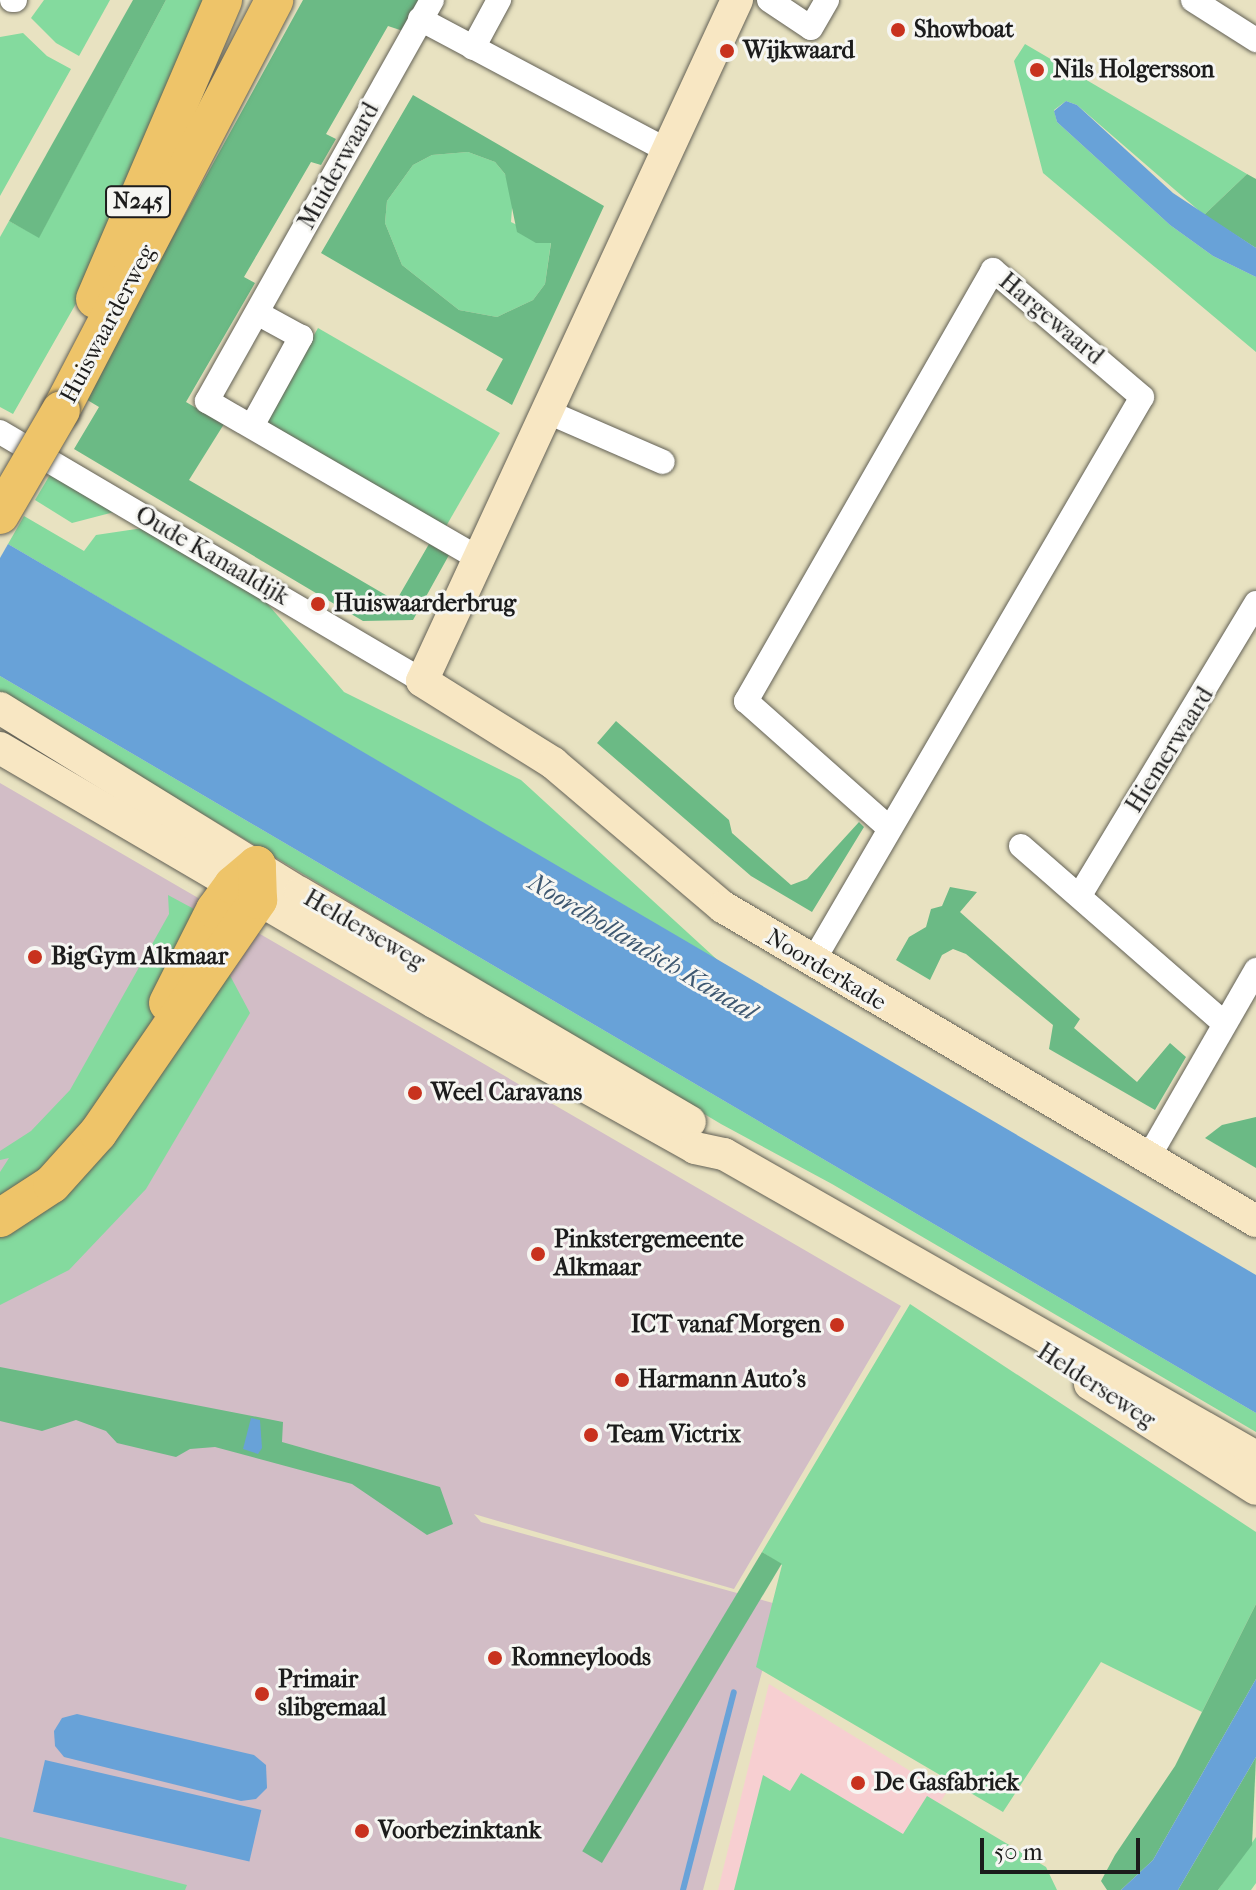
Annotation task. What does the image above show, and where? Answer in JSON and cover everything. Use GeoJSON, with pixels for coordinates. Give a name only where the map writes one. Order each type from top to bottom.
{"type":"FeatureCollection","features":[{"type":"Feature","properties":{"kind":"highway","name":"Huiswaarderweg"},"geometry":{"type":"LineString","coordinates":[[0,515],[51,404],[223,0]]}},
{"type":"Feature","properties":{"kind":"highway","name":"Huiswaarderweg"},"geometry":{"type":"LineString","coordinates":[[0,468],[51,404],[274,0]]}},
{"type":"Feature","properties":{"kind":"highway"},"geometry":{"type":"LineString","coordinates":[[0,1218],[60,1175],[119,1103],[191,954],[249,884]]}},
{"type":"Feature","properties":{"kind":"main road"},"geometry":{"type":"LineString","coordinates":[[422,681],[737,0]]}},
{"type":"Feature","properties":{"kind":"main road","name":"Noorderkade"},"geometry":{"type":"LineString","coordinates":[[422,681],[553,763],[693,885],[812,963],[1256,1221]]}},
{"type":"Feature","properties":{"kind":"main road","name":"Helderseweg"},"geometry":{"type":"LineString","coordinates":[[0,708],[249,884]]}},
{"type":"Feature","properties":{"kind":"main road","name":"Helderseweg"},"geometry":{"type":"LineString","coordinates":[[0,748],[249,884],[695,1148],[724,1154],[1256,1457]]}},
{"type":"Feature","properties":{"kind":"main road","name":"Helderseweg"},"geometry":{"type":"LineString","coordinates":[[940,1278],[1067,1369],[1256,1489]]}},
{"type":"Feature","properties":{"kind":"street"},"geometry":{"type":"LineString","coordinates":[[473,48],[499,0]]}},
{"type":"Feature","properties":{"kind":"street"},"geometry":{"type":"LineString","coordinates":[[769,0],[811,28],[827,0]]}},
{"type":"Feature","properties":{"kind":"street"},"geometry":{"type":"LineString","coordinates":[[1193,0],[1256,40]]}},
{"type":"Feature","properties":{"kind":"street","name":"Muiderwaard"},"geometry":{"type":"LineString","coordinates":[[480,559],[207,401],[426,10],[473,48],[668,151]]}},
{"type":"Feature","properties":{"kind":"street","name":"Hargewaard"},"geometry":{"type":"LineString","coordinates":[[812,963],[887,826],[1142,397],[993,270],[746,701],[887,826]]}},
{"type":"Feature","properties":{"kind":"street"},"geometry":{"type":"LineString","coordinates":[[252,426],[301,337],[257,313]]}},
{"type":"Feature","properties":{"kind":"street"},"geometry":{"type":"LineString","coordinates":[[548,412],[663,462]]}},
{"type":"Feature","properties":{"kind":"street","name":"Oude Kanaaldijk"},"geometry":{"type":"LineString","coordinates":[[0,432],[422,681]]}},
{"type":"Feature","properties":{"kind":"street","name":"Hiemerwaard"},"geometry":{"type":"LineString","coordinates":[[1080,895],[1256,603]]}},
{"type":"Feature","properties":{"kind":"street"},"geometry":{"type":"LineString","coordinates":[[1021,846],[1224,1023]]}},
{"type":"Feature","properties":{"kind":"street"},"geometry":{"type":"LineString","coordinates":[[1148,1158],[1256,970]]}},
{"type":"Feature","properties":{"kind":"shaded area"},"geometry":{"type":"Polygon","coordinates":[[[0,783],[901,1306],[734,1589],[474,1514],[481,1522],[780,1605],[703,1890],[0,1890],[0,783]]]}},
{"type":"Feature","properties":{"kind":"shaded area"},"geometry":{"type":"Polygon","coordinates":[[[769,1684],[946,1793],[886,1890],[718,1890],[769,1684]]]}},
{"type":"Feature","properties":{"kind":"green space"},"geometry":{"type":"Polygon","coordinates":[[[44,0],[110,0],[79,56],[56,43],[31,18],[44,0]]]}},
{"type":"Feature","properties":{"kind":"green space"},"geometry":{"type":"Polygon","coordinates":[[[133,0],[166,0],[39,238],[9,221],[133,0]]]}},
{"type":"Feature","properties":{"kind":"green space"},"geometry":{"type":"Polygon","coordinates":[[[166,0],[206,0],[82,293],[13,414],[0,407],[0,237],[9,221],[39,237],[166,0]]]}},
{"type":"Feature","properties":{"kind":"green space"},"geometry":{"type":"Polygon","coordinates":[[[303,0],[420,0],[403,31],[388,26],[326,134],[336,139],[321,165],[311,162],[244,277],[255,283],[186,402],[224,424],[189,480],[396,601],[429,544],[449,555],[413,620],[363,621],[74,449],[99,407],[84,398],[303,0]]]}},
{"type":"Feature","properties":{"kind":"green space"},"geometry":{"type":"Polygon","coordinates":[[[23,33],[47,56],[71,69],[0,196],[0,37],[23,33]]]}},
{"type":"Feature","properties":{"kind":"green space"},"geometry":{"type":"Polygon","coordinates":[[[1025,44],[1247,174],[1204,215],[1077,105],[1066,101],[1054,110],[1057,122],[1170,225],[1213,256],[1256,277],[1256,352],[1043,173],[1014,61],[1025,44]]]}},
{"type":"Feature","properties":{"kind":"green space"},"geometry":{"type":"Polygon","coordinates":[[[413,95],[604,206],[512,405],[486,390],[503,359],[321,253],[413,95]],[[468,152],[432,155],[413,165],[387,201],[385,223],[402,265],[459,310],[497,317],[533,300],[545,284],[551,243],[536,243],[517,232],[505,174],[495,162],[468,152]]]}},
{"type":"Feature","properties":{"kind":"green space"},"geometry":{"type":"Polygon","coordinates":[[[468,152],[495,162],[505,174],[513,195],[511,222],[551,242],[545,284],[533,300],[497,317],[459,310],[402,265],[385,223],[387,201],[413,165],[432,155],[468,152]]]}},
{"type":"Feature","properties":{"kind":"green space"},"geometry":{"type":"Polygon","coordinates":[[[1247,174],[1256,179],[1256,248],[1204,215],[1247,174]]]}},
{"type":"Feature","properties":{"kind":"green space"},"geometry":{"type":"Polygon","coordinates":[[[318,328],[500,433],[444,529],[262,424],[318,328]]]}},
{"type":"Feature","properties":{"kind":"green space"},"geometry":{"type":"Polygon","coordinates":[[[51,473],[118,511],[72,523],[35,500],[51,473]]]}},
{"type":"Feature","properties":{"kind":"green space"},"geometry":{"type":"Polygon","coordinates":[[[24,516],[84,551],[96,535],[143,528],[265,601],[344,692],[521,780],[723,965],[8,544],[24,516]]]}},
{"type":"Feature","properties":{"kind":"green space"},"geometry":{"type":"Polygon","coordinates":[[[0,676],[1256,1413],[1256,1432],[832,1184],[721,1124],[0,693],[0,676]]]}},
{"type":"Feature","properties":{"kind":"green space"},"geometry":{"type":"Polygon","coordinates":[[[616,721],[729,820],[732,833],[791,885],[807,879],[859,822],[864,827],[812,912],[751,876],[597,743],[616,721]]]}},
{"type":"Feature","properties":{"kind":"green space"},"geometry":{"type":"Polygon","coordinates":[[[950,887],[977,892],[960,912],[1080,1019],[1074,1028],[1137,1082],[1170,1043],[1186,1057],[1155,1110],[1049,1049],[1053,1025],[966,954],[953,949],[942,955],[930,980],[896,960],[909,937],[926,927],[931,909],[942,906],[950,887]]]}},
{"type":"Feature","properties":{"kind":"green space"},"geometry":{"type":"Polygon","coordinates":[[[168,895],[194,909],[191,938],[150,1025],[118,1080],[42,1175],[0,1202],[0,1172],[9,1158],[0,1160],[0,1151],[31,1131],[70,1090],[169,914],[168,895]]]}},
{"type":"Feature","properties":{"kind":"green space"},"geometry":{"type":"Polygon","coordinates":[[[226,968],[250,1013],[146,1189],[69,1270],[0,1305],[0,1235],[226,968]]]}},
{"type":"Feature","properties":{"kind":"green space"},"geometry":{"type":"Polygon","coordinates":[[[1256,1117],[1256,1168],[1205,1138],[1222,1125],[1256,1117]]]}},
{"type":"Feature","properties":{"kind":"green space"},"geometry":{"type":"Polygon","coordinates":[[[910,1304],[1256,1532],[1256,1604],[1202,1712],[1101,1662],[1003,1812],[756,1667],[782,1565],[762,1552],[910,1304]]]}},
{"type":"Feature","properties":{"kind":"green space"},"geometry":{"type":"Polygon","coordinates":[[[0,1367],[283,1422],[282,1442],[440,1487],[453,1524],[427,1535],[352,1484],[215,1447],[190,1449],[176,1457],[117,1443],[106,1431],[76,1420],[42,1431],[0,1421],[0,1367]]]}},
{"type":"Feature","properties":{"kind":"green space"},"geometry":{"type":"Polygon","coordinates":[[[762,1552],[782,1564],[602,1863],[582,1851],[762,1552]]]}},
{"type":"Feature","properties":{"kind":"green space"},"geometry":{"type":"Polygon","coordinates":[[[1256,1604],[1256,1679],[1153,1860],[1121,1890],[1107,1890],[1101,1881],[1175,1766],[1256,1604]]]}},
{"type":"Feature","properties":{"kind":"green space"},"geometry":{"type":"Polygon","coordinates":[[[1256,1757],[1252,1845],[1218,1890],[1178,1890],[1256,1757]]]}},
{"type":"Feature","properties":{"kind":"green space"},"geometry":{"type":"Polygon","coordinates":[[[801,1773],[903,1834],[927,1796],[1046,1867],[1057,1890],[734,1890],[763,1775],[790,1791],[801,1773]]]}},
{"type":"Feature","properties":{"kind":"green space"},"geometry":{"type":"Polygon","coordinates":[[[0,1837],[187,1885],[185,1890],[0,1890],[0,1837]]]}},
{"type":"Feature","properties":{"kind":"green space"},"geometry":{"type":"Polygon","coordinates":[[[1256,1837],[1256,1883],[1251,1890],[1218,1890],[1256,1837]]]}},
{"type":"Feature","properties":{"kind":"water"},"geometry":{"type":"Polygon","coordinates":[[[1066,101],[1077,105],[1173,193],[1256,248],[1256,277],[1213,256],[1170,225],[1057,122],[1054,111],[1066,101]]]}},
{"type":"Feature","properties":{"kind":"water","name":"Noordhollandsch Kanaal"},"geometry":{"type":"Polygon","coordinates":[[[8,544],[1256,1275],[1256,1413],[0,676],[0,558],[8,544]]]}},
{"type":"Feature","properties":{"kind":"water"},"geometry":{"type":"Polygon","coordinates":[[[251,1418],[260,1420],[262,1448],[258,1454],[243,1449],[251,1418]]]}},
{"type":"Feature","properties":{"kind":"water"},"geometry":{"type":"Polygon","coordinates":[[[1256,1679],[1256,1757],[1178,1890],[1121,1890],[1153,1860],[1256,1679]]]}},
{"type":"Feature","properties":{"kind":"water"},"geometry":{"type":"Polygon","coordinates":[[[77,1714],[254,1755],[266,1765],[267,1788],[256,1799],[241,1801],[64,1757],[55,1746],[54,1731],[62,1718],[77,1714]]]}},
{"type":"Feature","properties":{"kind":"water"},"geometry":{"type":"Polygon","coordinates":[[[45,1760],[261,1810],[249,1862],[33,1812],[45,1760]]]}},
{"type":"Feature","properties":{"kind":"waterway"},"geometry":{"type":"LineString","coordinates":[[683,1890],[734,1692]]}},
{"type":"Feature","properties":{"kind":"place","name":"Showboat"},"geometry":{"type":"Point","coordinates":[898,30]}},
{"type":"Feature","properties":{"kind":"place","name":"Wijkwaard"},"geometry":{"type":"Point","coordinates":[727,51]}},
{"type":"Feature","properties":{"kind":"place","name":"Nils Holgersson"},"geometry":{"type":"Point","coordinates":[1037,70]}},
{"type":"Feature","properties":{"kind":"place","name":"Huiswaarderbrug"},"geometry":{"type":"Point","coordinates":[318,604]}},
{"type":"Feature","properties":{"kind":"place","name":"BigGym Alkmaar"},"geometry":{"type":"Point","coordinates":[35,957]}},
{"type":"Feature","properties":{"kind":"place","name":"Weel Caravans"},"geometry":{"type":"Point","coordinates":[415,1093]}},
{"type":"Feature","properties":{"kind":"place","name":"Pinkstergemeente Alkmaar"},"geometry":{"type":"Point","coordinates":[538,1254]}},
{"type":"Feature","properties":{"kind":"place","name":"ICT vanaf Morgen"},"geometry":{"type":"Point","coordinates":[837,1325]}},
{"type":"Feature","properties":{"kind":"place","name":"Harmann Auto's"},"geometry":{"type":"Point","coordinates":[622,1380]}},
{"type":"Feature","properties":{"kind":"place","name":"Team Victrix"},"geometry":{"type":"Point","coordinates":[591,1435]}},
{"type":"Feature","properties":{"kind":"place","name":"Romneyloods"},"geometry":{"type":"Point","coordinates":[495,1658]}},
{"type":"Feature","properties":{"kind":"place","name":"Primair slibgemaal"},"geometry":{"type":"Point","coordinates":[262,1694]}},
{"type":"Feature","properties":{"kind":"place","name":"De Gasfabriek"},"geometry":{"type":"Point","coordinates":[858,1783]}},
{"type":"Feature","properties":{"kind":"place","name":"Voorbezinktank"},"geometry":{"type":"Point","coordinates":[362,1831]}}]}
